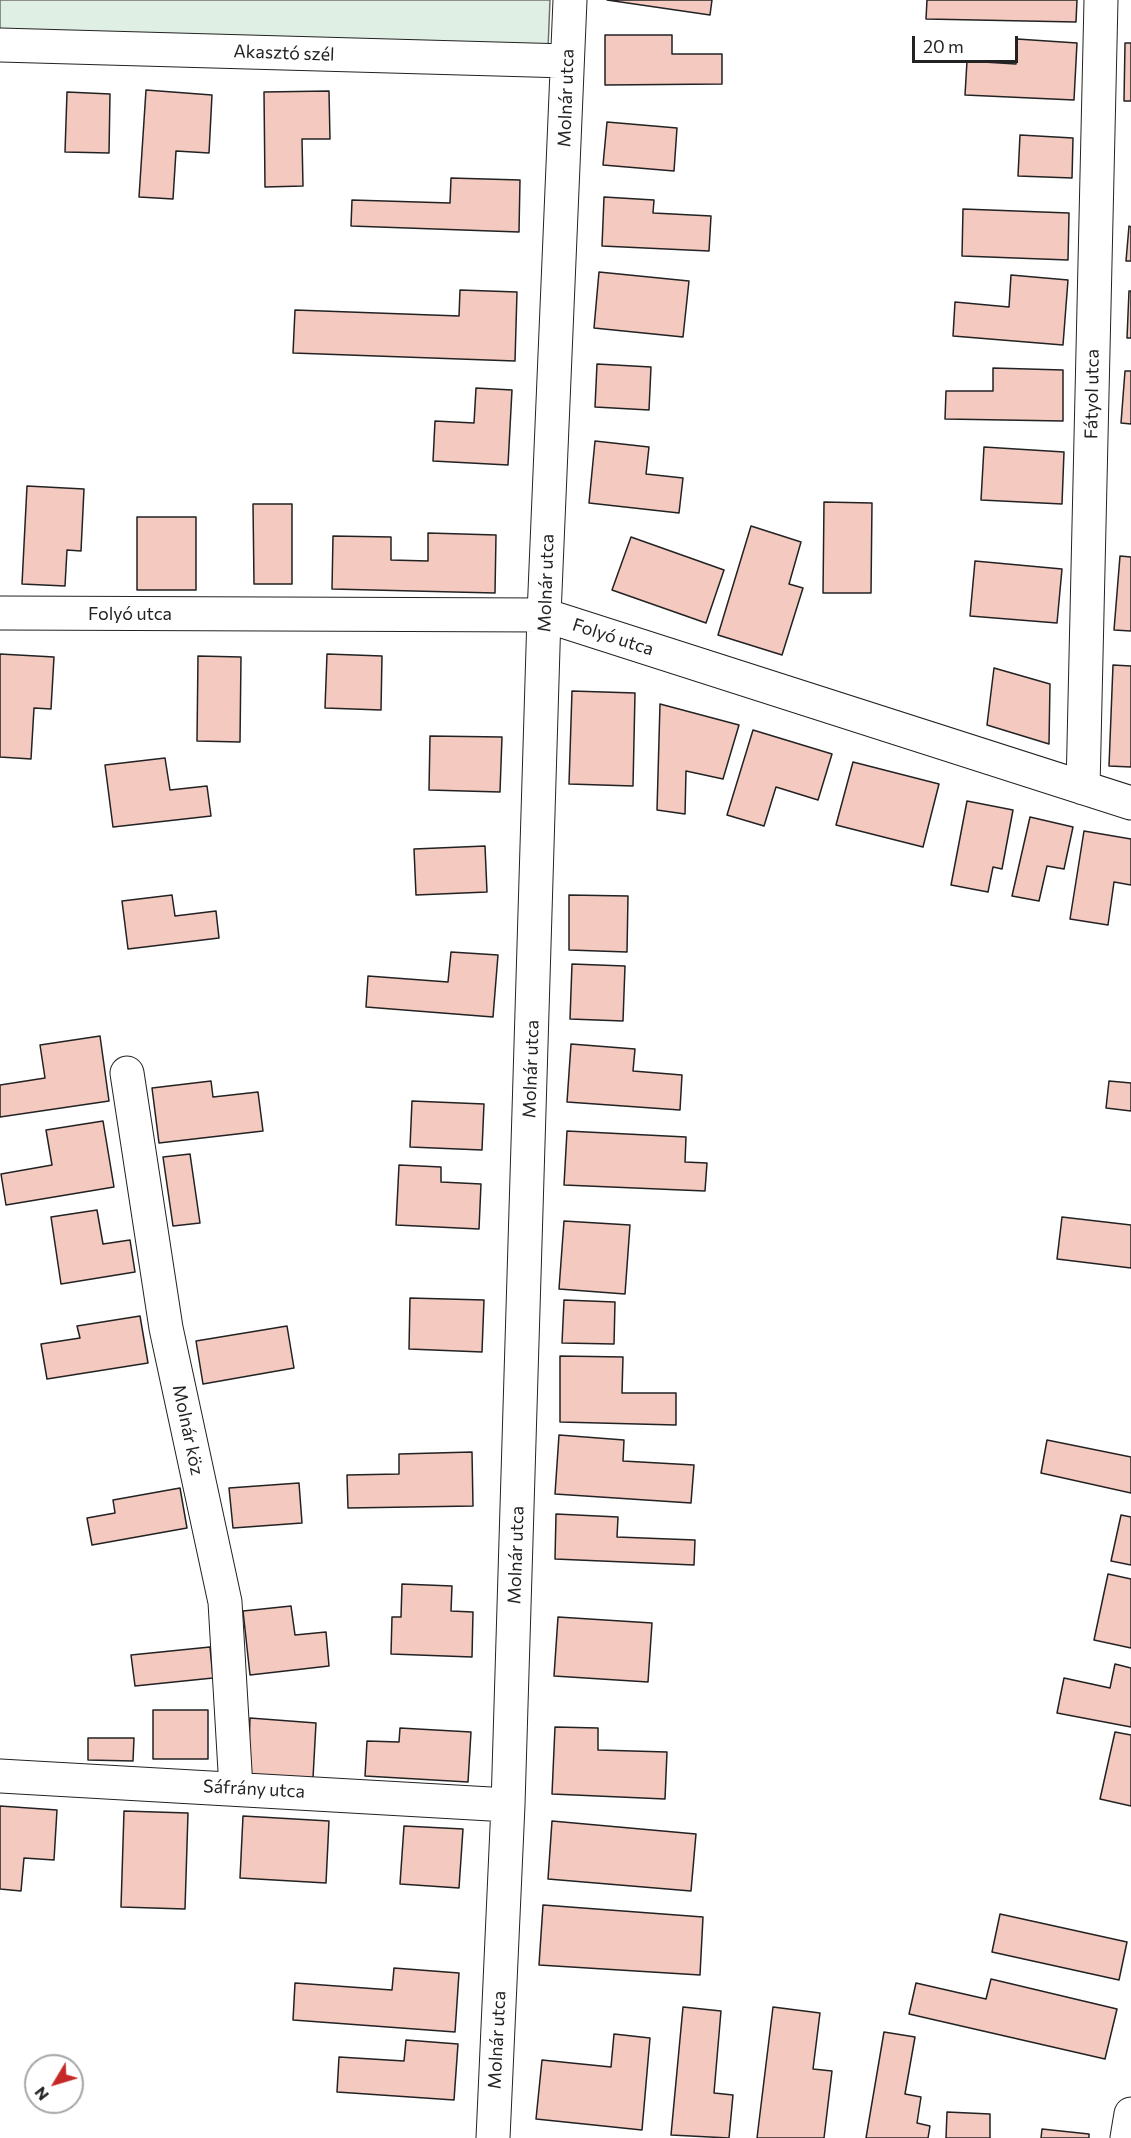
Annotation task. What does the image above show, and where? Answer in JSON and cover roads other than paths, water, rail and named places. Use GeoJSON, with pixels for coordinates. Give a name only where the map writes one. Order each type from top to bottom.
{"type":"FeatureCollection","features":[{"type":"Feature","properties":{"kind":"street","name":"Molnár utca"},"geometry":{"type":"LineString","coordinates":[[493,2138],[508,1804],[544,615],[570,0]]}},
{"type":"Feature","properties":{"kind":"street","name":"Fátyol utca"},"geometry":{"type":"LineString","coordinates":[[1083,788],[1101,0]]}},
{"type":"Feature","properties":{"kind":"street","name":"Akasztó szél"},"geometry":{"type":"LineString","coordinates":[[0,45],[567,62]]}},
{"type":"Feature","properties":{"kind":"street","name":"Folyó utca"},"geometry":{"type":"LineString","coordinates":[[0,613],[544,615],[1131,803]]}},
{"type":"Feature","properties":{"kind":"street","name":"Molnár köz"},"geometry":{"type":"LineString","coordinates":[[127,1073],[166,1328],[225,1602],[236,1788]]}},
{"type":"Feature","properties":{"kind":"street","name":"Sáfrány utca"},"geometry":{"type":"LineString","coordinates":[[0,1776],[508,1804]]}},
{"type":"Feature","properties":{"kind":"street"},"geometry":{"type":"LineString","coordinates":[[1127,2138],[1131,2114]]}}]}
